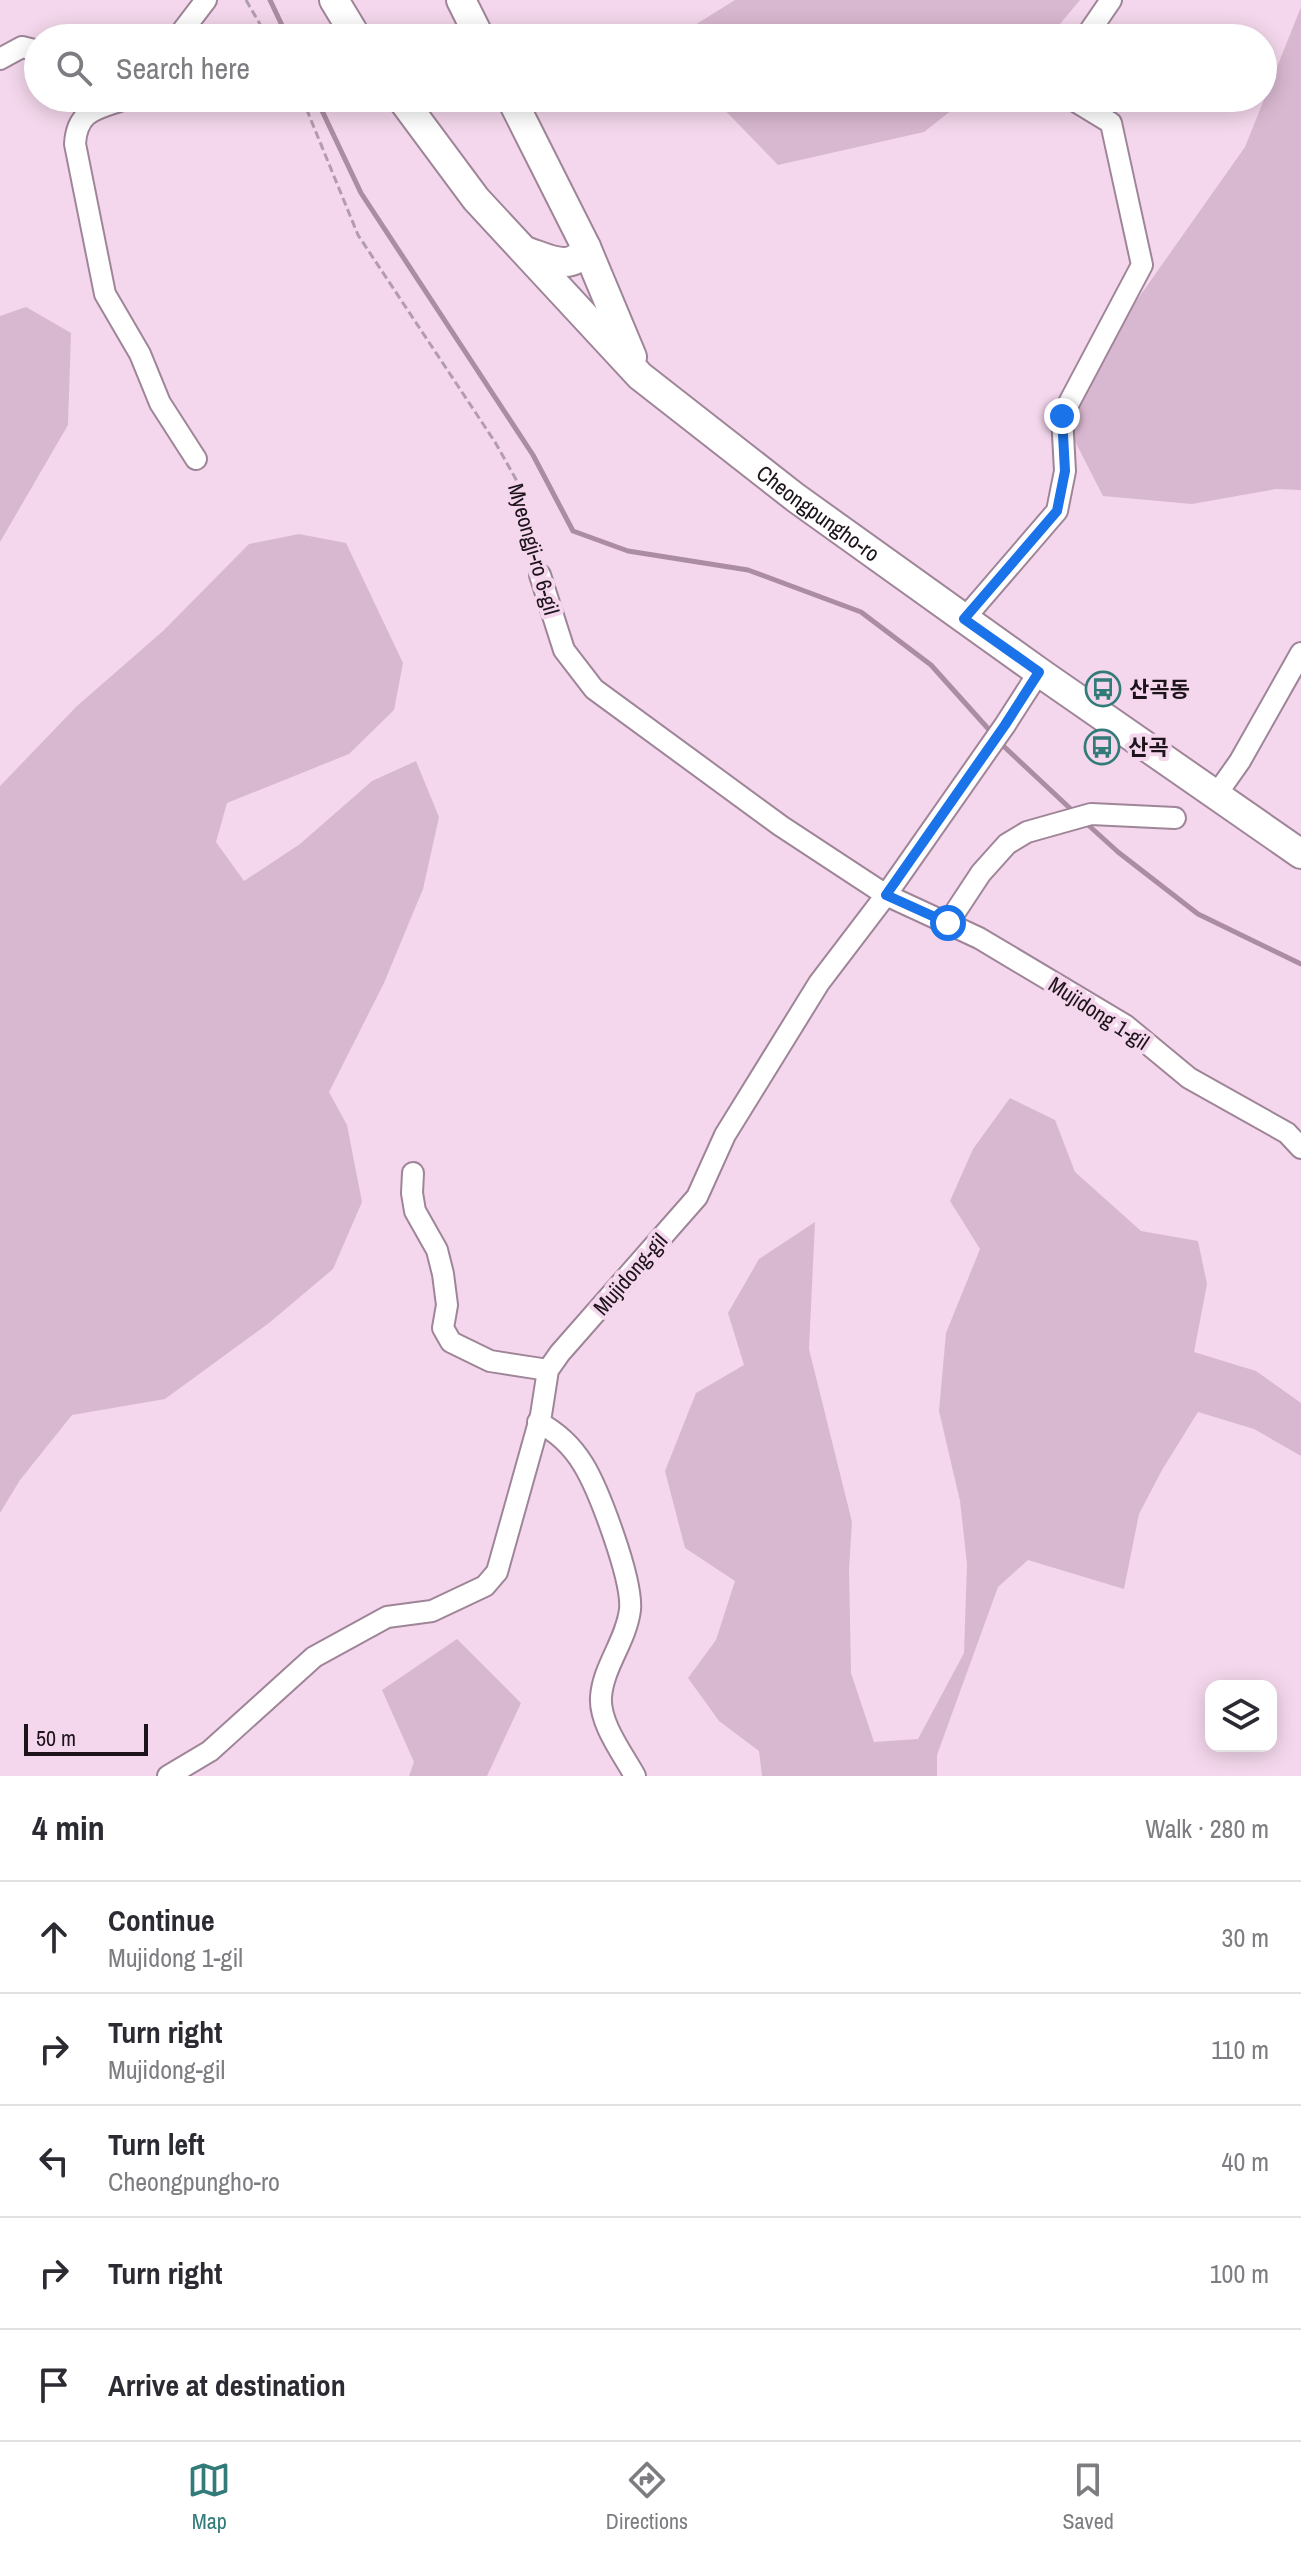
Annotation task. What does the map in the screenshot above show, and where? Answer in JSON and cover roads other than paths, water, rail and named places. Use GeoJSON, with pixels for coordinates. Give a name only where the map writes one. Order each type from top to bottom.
{"type":"FeatureCollection","features":[{"type":"Feature","properties":{"kind":"main road"},"geometry":{"type":"LineString","coordinates":[[334,0],[349,24]]}},
{"type":"Feature","properties":{"kind":"main road"},"geometry":{"type":"LineString","coordinates":[[461,0],[473,24]]}},
{"type":"Feature","properties":{"kind":"main road","name":"Cheongpungho-ro"},"geometry":{"type":"LineString","coordinates":[[411,112],[476,199],[640,376],[796,498],[1301,854]]}},
{"type":"Feature","properties":{"kind":"main road"},"geometry":{"type":"LineString","coordinates":[[518,112],[586,247],[640,376]]}},
{"type":"Feature","properties":{"kind":"main road"},"geometry":{"type":"LineString","coordinates":[[525,251],[563,263],[573,263],[586,247]]}},
{"type":"Feature","properties":{"kind":"street"},"geometry":{"type":"LineString","coordinates":[[188,24],[206,0]]}},
{"type":"Feature","properties":{"kind":"street"},"geometry":{"type":"LineString","coordinates":[[1095,24],[1111,0]]}},
{"type":"Feature","properties":{"kind":"street"},"geometry":{"type":"LineString","coordinates":[[0,59],[24,48]]}},
{"type":"Feature","properties":{"kind":"street"},"geometry":{"type":"LineString","coordinates":[[87,112],[76,129],[75,144],[105,294],[140,354],[160,403],[196,459]]}},
{"type":"Feature","properties":{"kind":"street"},"geometry":{"type":"LineString","coordinates":[[964,619],[1057,511],[1065,471],[1062,416],[1142,265],[1111,123],[1093,112]]}},
{"type":"Feature","properties":{"kind":"street","name":"Myeongji-ro 6-gil"},"geometry":{"type":"LineString","coordinates":[[540,575],[564,650],[594,689],[781,826],[886,895]]}},
{"type":"Feature","properties":{"kind":"street"},"geometry":{"type":"LineString","coordinates":[[1216,795],[1240,761],[1301,653]]}},
{"type":"Feature","properties":{"kind":"street","name":"Mujidong-gil"},"geometry":{"type":"LineString","coordinates":[[168,1776],[210,1751],[314,1657],[387,1617],[432,1611],[485,1586],[497,1572],[538,1422],[548,1370],[697,1197],[725,1135],[819,983],[886,895],[1039,672]]}},
{"type":"Feature","properties":{"kind":"street"},"geometry":{"type":"LineString","coordinates":[[948,923],[981,873],[1007,844],[1027,832],[1091,814],[1175,818]]}},
{"type":"Feature","properties":{"kind":"street","name":"Mujidong 1-gil"},"geometry":{"type":"LineString","coordinates":[[886,895],[979,938],[1125,1025],[1189,1078],[1287,1133],[1301,1148]]}},
{"type":"Feature","properties":{"kind":"street"},"geometry":{"type":"LineString","coordinates":[[413,1173],[415,1211],[437,1250],[443,1274],[447,1305],[443,1328],[451,1342],[490,1361],[548,1370]]}},
{"type":"Feature","properties":{"kind":"street"},"geometry":{"type":"LineString","coordinates":[[538,1422],[554,1430],[583,1463],[598,1496],[626,1578],[630,1608],[620,1647],[605,1679],[601,1700],[606,1722],[635,1776]]}},
{"type":"Feature","properties":{"kind":"waterway"},"geometry":{"type":"LineString","coordinates":[[270,0],[281,24]]}},
{"type":"Feature","properties":{"kind":"waterway"},"geometry":{"type":"LineString","coordinates":[[323,112],[361,193],[533,455],[573,531],[628,551],[748,570],[861,612],[931,665],[992,733]]}},
{"type":"Feature","properties":{"kind":"waterway"},"geometry":{"type":"LineString","coordinates":[[998,741],[1075,813]]}},
{"type":"Feature","properties":{"kind":"waterway"},"geometry":{"type":"LineString","coordinates":[[1086,823],[1198,914],[1301,964]]}},
{"type":"Feature","properties":{"kind":"place","name":"산곡동"},"geometry":{"type":"Point","coordinates":[1103,689]}},
{"type":"Feature","properties":{"kind":"place","name":"산곡"},"geometry":{"type":"Point","coordinates":[1102,747]}}]}
